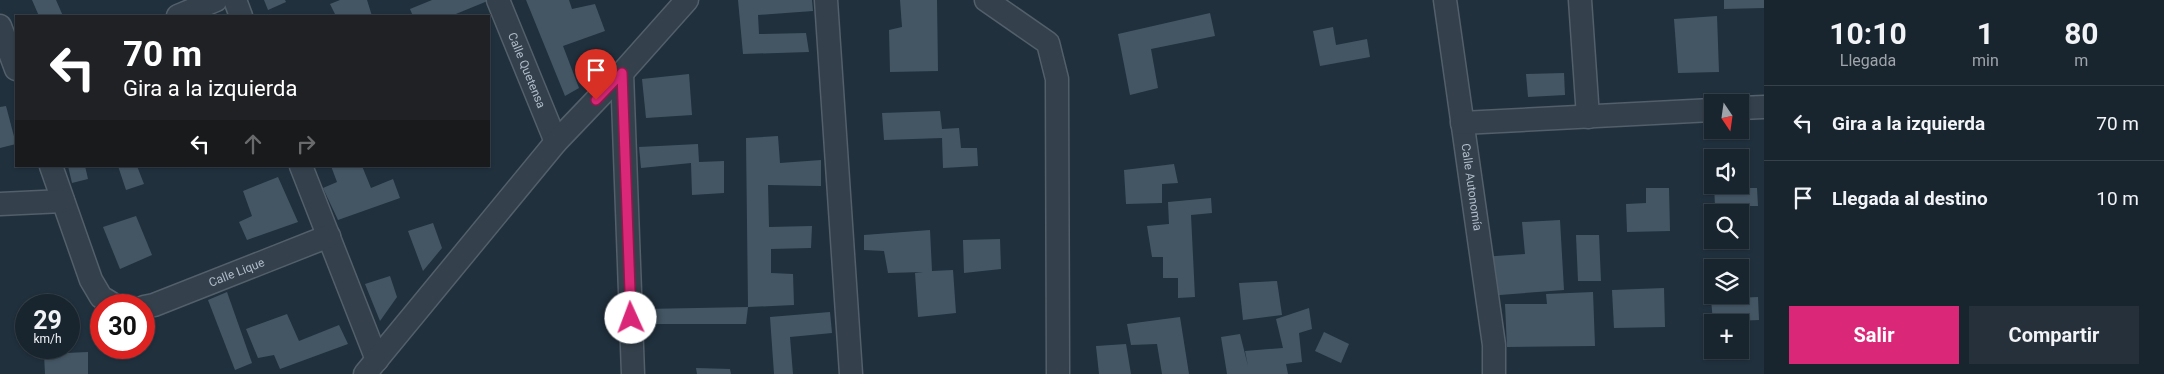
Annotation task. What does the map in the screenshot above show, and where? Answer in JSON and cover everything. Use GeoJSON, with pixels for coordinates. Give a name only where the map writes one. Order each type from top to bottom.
{"type":"FeatureCollection","features":[{"type":"Feature","properties":{"kind":"street"},"geometry":{"type":"LineString","coordinates":[[180,15],[216,0]]}},
{"type":"Feature","properties":{"kind":"street"},"geometry":{"type":"LineString","coordinates":[[235,0],[241,15]]}},
{"type":"Feature","properties":{"kind":"street","name":"Calle Quetensa"},"geometry":{"type":"LineString","coordinates":[[498,0],[556,142]]}},
{"type":"Feature","properties":{"kind":"street"},"geometry":{"type":"LineString","coordinates":[[371,367],[556,142],[622,73],[687,0]]}},
{"type":"Feature","properties":{"kind":"street"},"geometry":{"type":"LineString","coordinates":[[826,0],[851,374]]}},
{"type":"Feature","properties":{"kind":"street"},"geometry":{"type":"LineString","coordinates":[[986,0],[1048,44],[1057,79],[1058,374]]}},
{"type":"Feature","properties":{"kind":"street","name":"Calle Autonomía"},"geometry":{"type":"LineString","coordinates":[[1445,0],[1494,345],[1494,374]]}},
{"type":"Feature","properties":{"kind":"street"},"geometry":{"type":"LineString","coordinates":[[1580,0],[1588,117]]}},
{"type":"Feature","properties":{"kind":"street"},"geometry":{"type":"LineString","coordinates":[[0,26],[15,66]]}},
{"type":"Feature","properties":{"kind":"street"},"geometry":{"type":"LineString","coordinates":[[622,73],[633,374]]}},
{"type":"Feature","properties":{"kind":"street"},"geometry":{"type":"LineString","coordinates":[[1749,108],[1764,107]]}},
{"type":"Feature","properties":{"kind":"street"},"geometry":{"type":"LineString","coordinates":[[1462,123],[1704,110]]}},
{"type":"Feature","properties":{"kind":"street"},"geometry":{"type":"LineString","coordinates":[[51,167],[91,280],[99,294]]}},
{"type":"Feature","properties":{"kind":"street"},"geometry":{"type":"LineString","coordinates":[[301,167],[329,236],[371,367]]}},
{"type":"Feature","properties":{"kind":"street"},"geometry":{"type":"LineString","coordinates":[[0,204],[63,201]]}},
{"type":"Feature","properties":{"kind":"street","name":"Calle Lique"},"geometry":{"type":"LineString","coordinates":[[155,305],[329,236]]}},
{"type":"Feature","properties":{"kind":"building"},"geometry":{"type":"Polygon","coordinates":[[[32,0],[56,0],[63,15],[39,15],[32,0]]]}},
{"type":"Feature","properties":{"kind":"building"},"geometry":{"type":"Polygon","coordinates":[[[264,0],[285,0],[286,2],[268,10],[264,0]]]}},
{"type":"Feature","properties":{"kind":"building"},"geometry":{"type":"Polygon","coordinates":[[[340,0],[367,0],[372,15],[336,15],[330,4],[340,0]]]}},
{"type":"Feature","properties":{"kind":"building"},"geometry":{"type":"Polygon","coordinates":[[[432,0],[490,0],[453,15],[413,15],[410,9],[432,0]]]}},
{"type":"Feature","properties":{"kind":"building"},"geometry":{"type":"Polygon","coordinates":[[[526,0],[569,0],[572,9],[595,4],[605,31],[563,46],[579,88],[565,96],[526,0]]]}},
{"type":"Feature","properties":{"kind":"building"},"geometry":{"type":"Polygon","coordinates":[[[738,0],[812,0],[813,11],[758,15],[759,34],[806,33],[809,52],[743,54],[738,0]]]}},
{"type":"Feature","properties":{"kind":"building"},"geometry":{"type":"Polygon","coordinates":[[[900,0],[937,0],[938,71],[890,72],[889,30],[902,27],[900,0]]]}},
{"type":"Feature","properties":{"kind":"building"},"geometry":{"type":"Polygon","coordinates":[[[1724,0],[1764,0],[1764,8],[1724,9],[1724,0]]]}},
{"type":"Feature","properties":{"kind":"building"},"geometry":{"type":"Polygon","coordinates":[[[1210,13],[1215,36],[1151,49],[1158,88],[1130,95],[1118,34],[1210,13]]]}},
{"type":"Feature","properties":{"kind":"building"},"geometry":{"type":"Polygon","coordinates":[[[1717,16],[1719,72],[1678,73],[1674,19],[1717,16]]]}},
{"type":"Feature","properties":{"kind":"building"},"geometry":{"type":"Polygon","coordinates":[[[1333,27],[1336,45],[1367,39],[1370,57],[1320,66],[1313,31],[1333,27]]]}},
{"type":"Feature","properties":{"kind":"building"},"geometry":{"type":"Polygon","coordinates":[[[1564,73],[1565,95],[1528,97],[1526,74],[1564,73]]]}},
{"type":"Feature","properties":{"kind":"building"},"geometry":{"type":"Polygon","coordinates":[[[689,74],[692,115],[646,118],[642,79],[689,74]]]}},
{"type":"Feature","properties":{"kind":"building"},"geometry":{"type":"Polygon","coordinates":[[[6,106],[15,144],[0,148],[0,107],[6,106]]]}},
{"type":"Feature","properties":{"kind":"building"},"geometry":{"type":"Polygon","coordinates":[[[940,111],[942,129],[959,128],[961,148],[977,148],[978,166],[943,168],[942,138],[884,140],[882,113],[940,111]]]}},
{"type":"Feature","properties":{"kind":"building"},"geometry":{"type":"Polygon","coordinates":[[[778,136],[780,163],[821,160],[821,186],[768,185],[769,227],[812,226],[811,248],[771,249],[771,273],[793,274],[794,305],[748,307],[746,138],[778,136]]]}},
{"type":"Feature","properties":{"kind":"building"},"geometry":{"type":"Polygon","coordinates":[[[698,144],[699,162],[724,161],[724,193],[692,195],[691,163],[641,168],[639,147],[698,144]]]}},
{"type":"Feature","properties":{"kind":"building"},"geometry":{"type":"Polygon","coordinates":[[[1174,164],[1178,183],[1162,184],[1162,203],[1126,204],[1124,170],[1174,164]]]}},
{"type":"Feature","properties":{"kind":"building"},"geometry":{"type":"Polygon","coordinates":[[[68,167],[85,167],[88,179],[72,183],[68,167]]]}},
{"type":"Feature","properties":{"kind":"building"},"geometry":{"type":"Polygon","coordinates":[[[118,167],[137,167],[144,184],[126,190],[118,167]]]}},
{"type":"Feature","properties":{"kind":"building"},"geometry":{"type":"Polygon","coordinates":[[[331,167],[362,167],[371,188],[393,179],[400,198],[338,220],[323,188],[337,182],[331,167]]]}},
{"type":"Feature","properties":{"kind":"building"},"geometry":{"type":"Polygon","coordinates":[[[278,177],[298,222],[247,240],[239,222],[252,216],[243,191],[278,177]]]}},
{"type":"Feature","properties":{"kind":"building"},"geometry":{"type":"Polygon","coordinates":[[[1646,188],[1669,188],[1670,231],[1627,232],[1626,204],[1646,203],[1646,188]]]}},
{"type":"Feature","properties":{"kind":"building"},"geometry":{"type":"Polygon","coordinates":[[[1749,188],[1757,188],[1758,206],[1749,206],[1749,204],[1715,204],[1714,194],[1749,194],[1749,188]]]}},
{"type":"Feature","properties":{"kind":"building"},"geometry":{"type":"Polygon","coordinates":[[[1211,198],[1212,213],[1191,215],[1195,297],[1178,298],[1178,278],[1163,278],[1163,257],[1152,257],[1147,226],[1169,224],[1168,202],[1211,198]]]}},
{"type":"Feature","properties":{"kind":"building"},"geometry":{"type":"Polygon","coordinates":[[[136,216],[152,255],[120,269],[103,227],[136,216]]]}},
{"type":"Feature","properties":{"kind":"building"},"geometry":{"type":"Polygon","coordinates":[[[1560,220],[1564,290],[1487,296],[1481,257],[1525,254],[1522,222],[1560,220]]]}},
{"type":"Feature","properties":{"kind":"building"},"geometry":{"type":"Polygon","coordinates":[[[433,223],[442,248],[423,271],[408,231],[433,223]]]}},
{"type":"Feature","properties":{"kind":"building"},"geometry":{"type":"Polygon","coordinates":[[[930,230],[932,271],[953,270],[956,313],[918,317],[915,273],[923,272],[888,273],[884,251],[864,250],[864,235],[930,230]]]}},
{"type":"Feature","properties":{"kind":"building"},"geometry":{"type":"Polygon","coordinates":[[[1576,235],[1599,235],[1601,281],[1578,281],[1576,235]]]}},
{"type":"Feature","properties":{"kind":"building"},"geometry":{"type":"Polygon","coordinates":[[[1000,239],[1001,269],[964,273],[963,240],[1000,239]]]}},
{"type":"Feature","properties":{"kind":"building"},"geometry":{"type":"Polygon","coordinates":[[[390,276],[397,297],[380,321],[365,284],[390,276]]]}},
{"type":"Feature","properties":{"kind":"building"},"geometry":{"type":"Polygon","coordinates":[[[1277,281],[1282,315],[1243,320],[1239,283],[1277,281]]]}},
{"type":"Feature","properties":{"kind":"building"},"geometry":{"type":"Polygon","coordinates":[[[1664,288],[1665,327],[1614,328],[1612,290],[1664,288]]]}},
{"type":"Feature","properties":{"kind":"building"},"geometry":{"type":"Polygon","coordinates":[[[227,292],[252,363],[235,370],[208,300],[227,292]]]}},
{"type":"Feature","properties":{"kind":"building"},"geometry":{"type":"Polygon","coordinates":[[[1593,292],[1595,346],[1507,347],[1505,304],[1547,304],[1546,294],[1593,292]]]}},
{"type":"Feature","properties":{"kind":"building"},"geometry":{"type":"Polygon","coordinates":[[[1749,297],[1758,297],[1759,320],[1749,320],[1749,314],[1712,314],[1711,304],[1749,304],[1749,297]]]}},
{"type":"Feature","properties":{"kind":"building"},"geometry":{"type":"Polygon","coordinates":[[[748,307],[746,324],[645,324],[645,309],[748,307]]]}},
{"type":"Feature","properties":{"kind":"building"},"geometry":{"type":"Polygon","coordinates":[[[1309,308],[1312,329],[1299,333],[1302,362],[1286,364],[1288,374],[1227,374],[1221,337],[1240,334],[1248,366],[1245,351],[1283,348],[1276,319],[1309,308]]]}},
{"type":"Feature","properties":{"kind":"building"},"geometry":{"type":"Polygon","coordinates":[[[830,312],[832,333],[790,337],[793,374],[774,374],[770,317],[830,312]]]}},
{"type":"Feature","properties":{"kind":"building"},"geometry":{"type":"Polygon","coordinates":[[[287,314],[299,341],[339,325],[348,344],[280,369],[274,355],[258,358],[246,329],[287,314]]]}},
{"type":"Feature","properties":{"kind":"building"},"geometry":{"type":"Polygon","coordinates":[[[1180,317],[1189,374],[1162,374],[1157,344],[1131,345],[1127,324],[1180,317]]]}},
{"type":"Feature","properties":{"kind":"building"},"geometry":{"type":"Polygon","coordinates":[[[1324,332],[1349,344],[1341,363],[1315,351],[1324,332]]]}},
{"type":"Feature","properties":{"kind":"building"},"geometry":{"type":"Polygon","coordinates":[[[1126,344],[1131,374],[1099,374],[1096,346],[1126,344]]]}},
{"type":"Feature","properties":{"kind":"building"},"geometry":{"type":"Polygon","coordinates":[[[80,352],[88,352],[88,374],[45,374],[44,359],[80,359],[80,352]]]}},
{"type":"Feature","properties":{"kind":"building"},"geometry":{"type":"Polygon","coordinates":[[[696,368],[730,369],[731,374],[697,374],[696,368]]]}},
{"type":"Feature","properties":{"kind":"route"},"geometry":{"type":"LineString","coordinates":[[596,100],[622,73],[631,318]]}}]}
